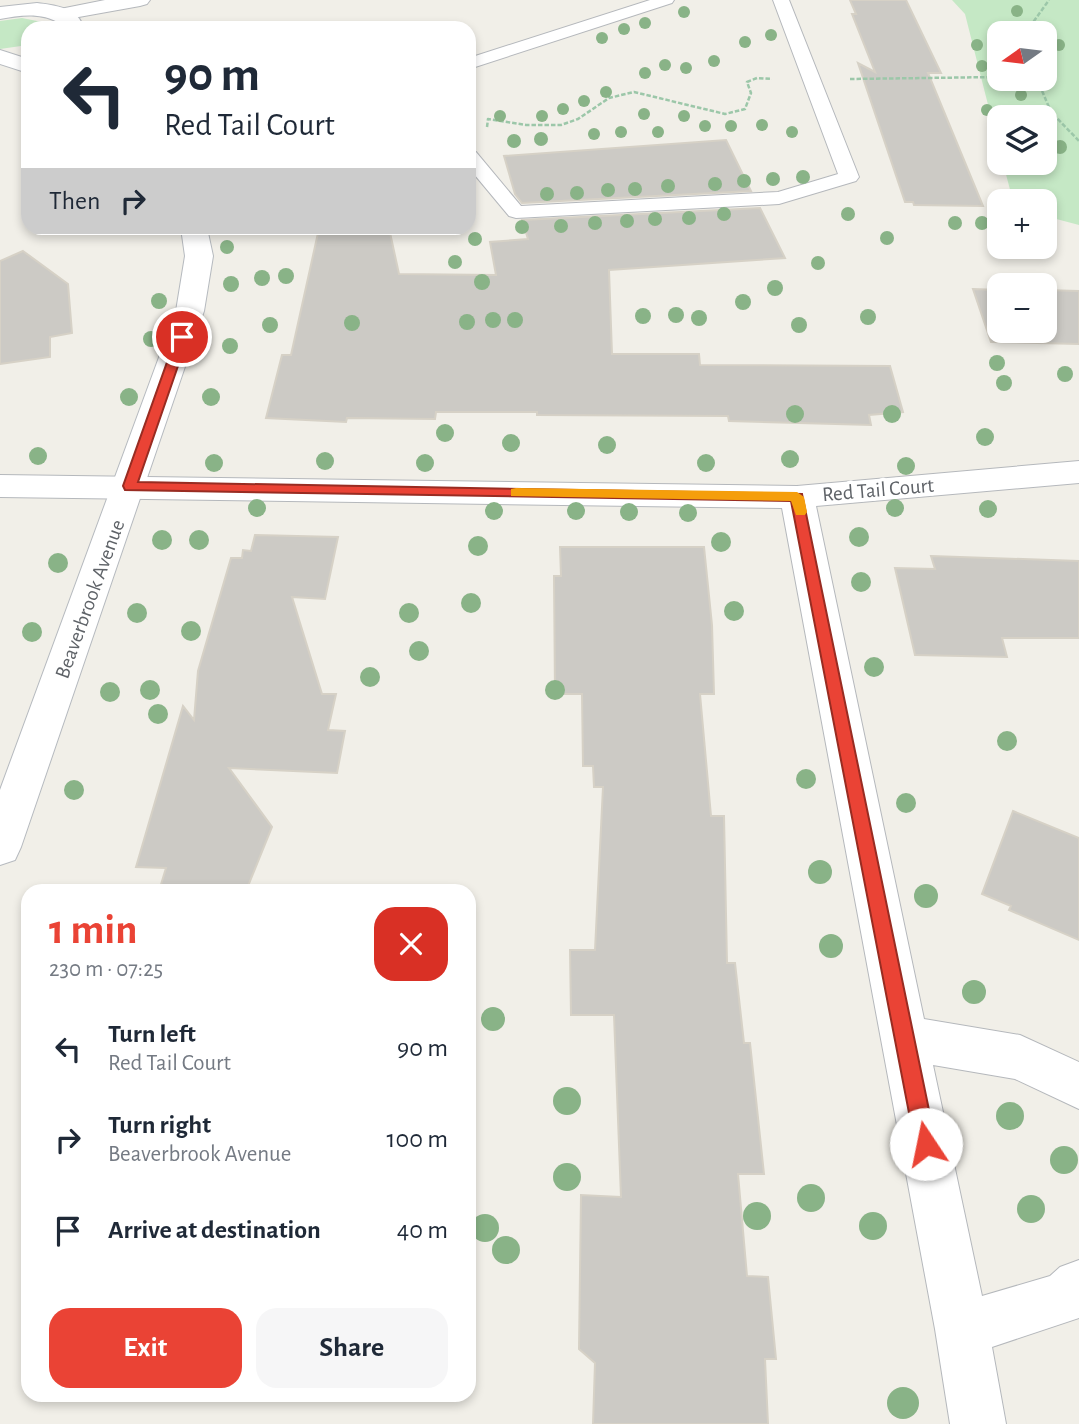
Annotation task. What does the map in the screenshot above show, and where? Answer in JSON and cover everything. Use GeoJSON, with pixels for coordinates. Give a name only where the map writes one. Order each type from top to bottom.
{"type":"FeatureCollection","features":[{"type":"Feature","properties":{"kind":"street"},"geometry":{"type":"LineString","coordinates":[[1,0],[64,21]]}},
{"type":"Feature","properties":{"kind":"street"},"geometry":{"type":"LineString","coordinates":[[76,21],[130,2]]}},
{"type":"Feature","properties":{"kind":"street"},"geometry":{"type":"LineString","coordinates":[[0,13],[22,8]]}},
{"type":"Feature","properties":{"kind":"street"},"geometry":{"type":"LineString","coordinates":[[0,57],[21,55]]}},
{"type":"Feature","properties":{"kind":"street"},"geometry":{"type":"LineString","coordinates":[[0,57],[21,64]]}},
{"type":"Feature","properties":{"kind":"street","name":"Beaverbrook Avenue"},"geometry":{"type":"LineString","coordinates":[[0,847],[190,312],[199,256],[195,235]]}},
{"type":"Feature","properties":{"kind":"street","name":"Red Tail Court"},"geometry":{"type":"LineString","coordinates":[[0,486],[797,497],[1079,472]]}},
{"type":"Feature","properties":{"kind":"street"},"geometry":{"type":"LineString","coordinates":[[797,497],[962,1329],[978,1424]]}},
{"type":"Feature","properties":{"kind":"street"},"geometry":{"type":"LineString","coordinates":[[905,1038],[1020,1057],[1079,1087]]}},
{"type":"Feature","properties":{"kind":"street"},"geometry":{"type":"LineString","coordinates":[[962,1329],[1064,1298],[1079,1286]]}},
{"type":"Feature","properties":{"kind":"lane"},"geometry":{"type":"LineString","coordinates":[[476,62],[666,0]]}},
{"type":"Feature","properties":{"kind":"lane"},"geometry":{"type":"LineString","coordinates":[[476,164],[516,212],[779,198],[849,177],[781,0]]}},
{"type":"Feature","properties":{"kind":"path"},"geometry":{"type":"LineString","coordinates":[[1033,21],[1049,0]]}},
{"type":"Feature","properties":{"kind":"path"},"geometry":{"type":"LineString","coordinates":[[486,130],[488,119],[526,125],[561,125],[610,98],[634,92],[725,114],[745,109],[751,93],[747,82],[757,78],[987,77]]}},
{"type":"Feature","properties":{"kind":"path"},"geometry":{"type":"LineString","coordinates":[[1043,91],[1051,112],[1079,141]]}},
{"type":"Feature","properties":{"kind":"green space"},"geometry":{"type":"Polygon","coordinates":[[[952,0],[1079,0],[1079,225],[1057,219],[1057,189],[1010,189],[1006,175],[1057,175],[1057,105],[988,105],[965,14],[952,0]]]}},
{"type":"Feature","properties":{"kind":"green space"},"geometry":{"type":"Polygon","coordinates":[[[22,18],[37,21],[21,21],[21,46],[0,49],[0,21],[22,18]]]}},
{"type":"Feature","properties":{"kind":"building"},"geometry":{"type":"Polygon","coordinates":[[[850,0],[906,0],[941,73],[928,73],[983,206],[914,205],[913,202],[905,202],[858,63],[875,72],[852,14],[856,14],[850,0]]]}},
{"type":"Feature","properties":{"kind":"building"},"geometry":{"type":"Polygon","coordinates":[[[726,140],[751,191],[522,203],[515,194],[504,156],[726,140]]]}},
{"type":"Feature","properties":{"kind":"building"},"geometry":{"type":"Polygon","coordinates":[[[760,208],[785,258],[609,270],[612,354],[699,354],[700,365],[890,366],[903,412],[869,415],[871,425],[729,421],[728,416],[537,415],[537,412],[436,412],[435,419],[347,418],[346,422],[266,418],[282,355],[291,355],[318,235],[391,235],[399,274],[496,275],[490,242],[528,239],[522,220],[760,208]]]}},
{"type":"Feature","properties":{"kind":"building"},"geometry":{"type":"Polygon","coordinates":[[[23,251],[68,284],[72,333],[50,337],[50,357],[0,364],[0,261],[23,251]]]}},
{"type":"Feature","properties":{"kind":"building"},"geometry":{"type":"Polygon","coordinates":[[[973,289],[987,290],[987,330],[973,289]]]}},
{"type":"Feature","properties":{"kind":"building"},"geometry":{"type":"Polygon","coordinates":[[[1057,290],[1079,291],[1079,344],[1035,343],[1057,343],[1057,290]]]}},
{"type":"Feature","properties":{"kind":"building"},"geometry":{"type":"Polygon","coordinates":[[[255,535],[338,537],[325,599],[292,597],[322,694],[336,694],[328,730],[345,731],[337,773],[229,768],[272,827],[249,884],[161,884],[166,868],[136,867],[183,706],[194,720],[198,671],[231,558],[242,558],[243,550],[251,551],[255,535]]]}},
{"type":"Feature","properties":{"kind":"building"},"geometry":{"type":"Polygon","coordinates":[[[560,547],[704,547],[712,625],[714,694],[700,694],[711,816],[724,816],[727,963],[735,963],[744,1043],[750,1043],[764,1174],[738,1174],[747,1276],[768,1277],[776,1359],[765,1359],[768,1424],[593,1424],[595,1363],[579,1349],[581,1195],[621,1197],[614,1015],[571,1015],[570,950],[595,950],[603,787],[594,787],[593,766],[583,766],[582,694],[555,694],[554,576],[561,576],[560,547]]]}},
{"type":"Feature","properties":{"kind":"building"},"geometry":{"type":"Polygon","coordinates":[[[931,556],[1079,561],[1079,638],[1002,638],[1007,657],[915,655],[895,568],[935,569],[931,556]]]}},
{"type":"Feature","properties":{"kind":"building"},"geometry":{"type":"Polygon","coordinates":[[[1013,811],[1079,838],[1079,940],[1009,910],[1011,906],[982,894],[1013,811]]]}},
{"type":"Feature","properties":{"kind":"slow traffic"},"geometry":{"type":"LineString","coordinates":[[516,492],[797,497],[800,512]]}},
{"type":"Feature","properties":{"kind":"route"},"geometry":{"type":"LineString","coordinates":[[182,337],[130,486],[797,497],[926,1144]]}}]}
